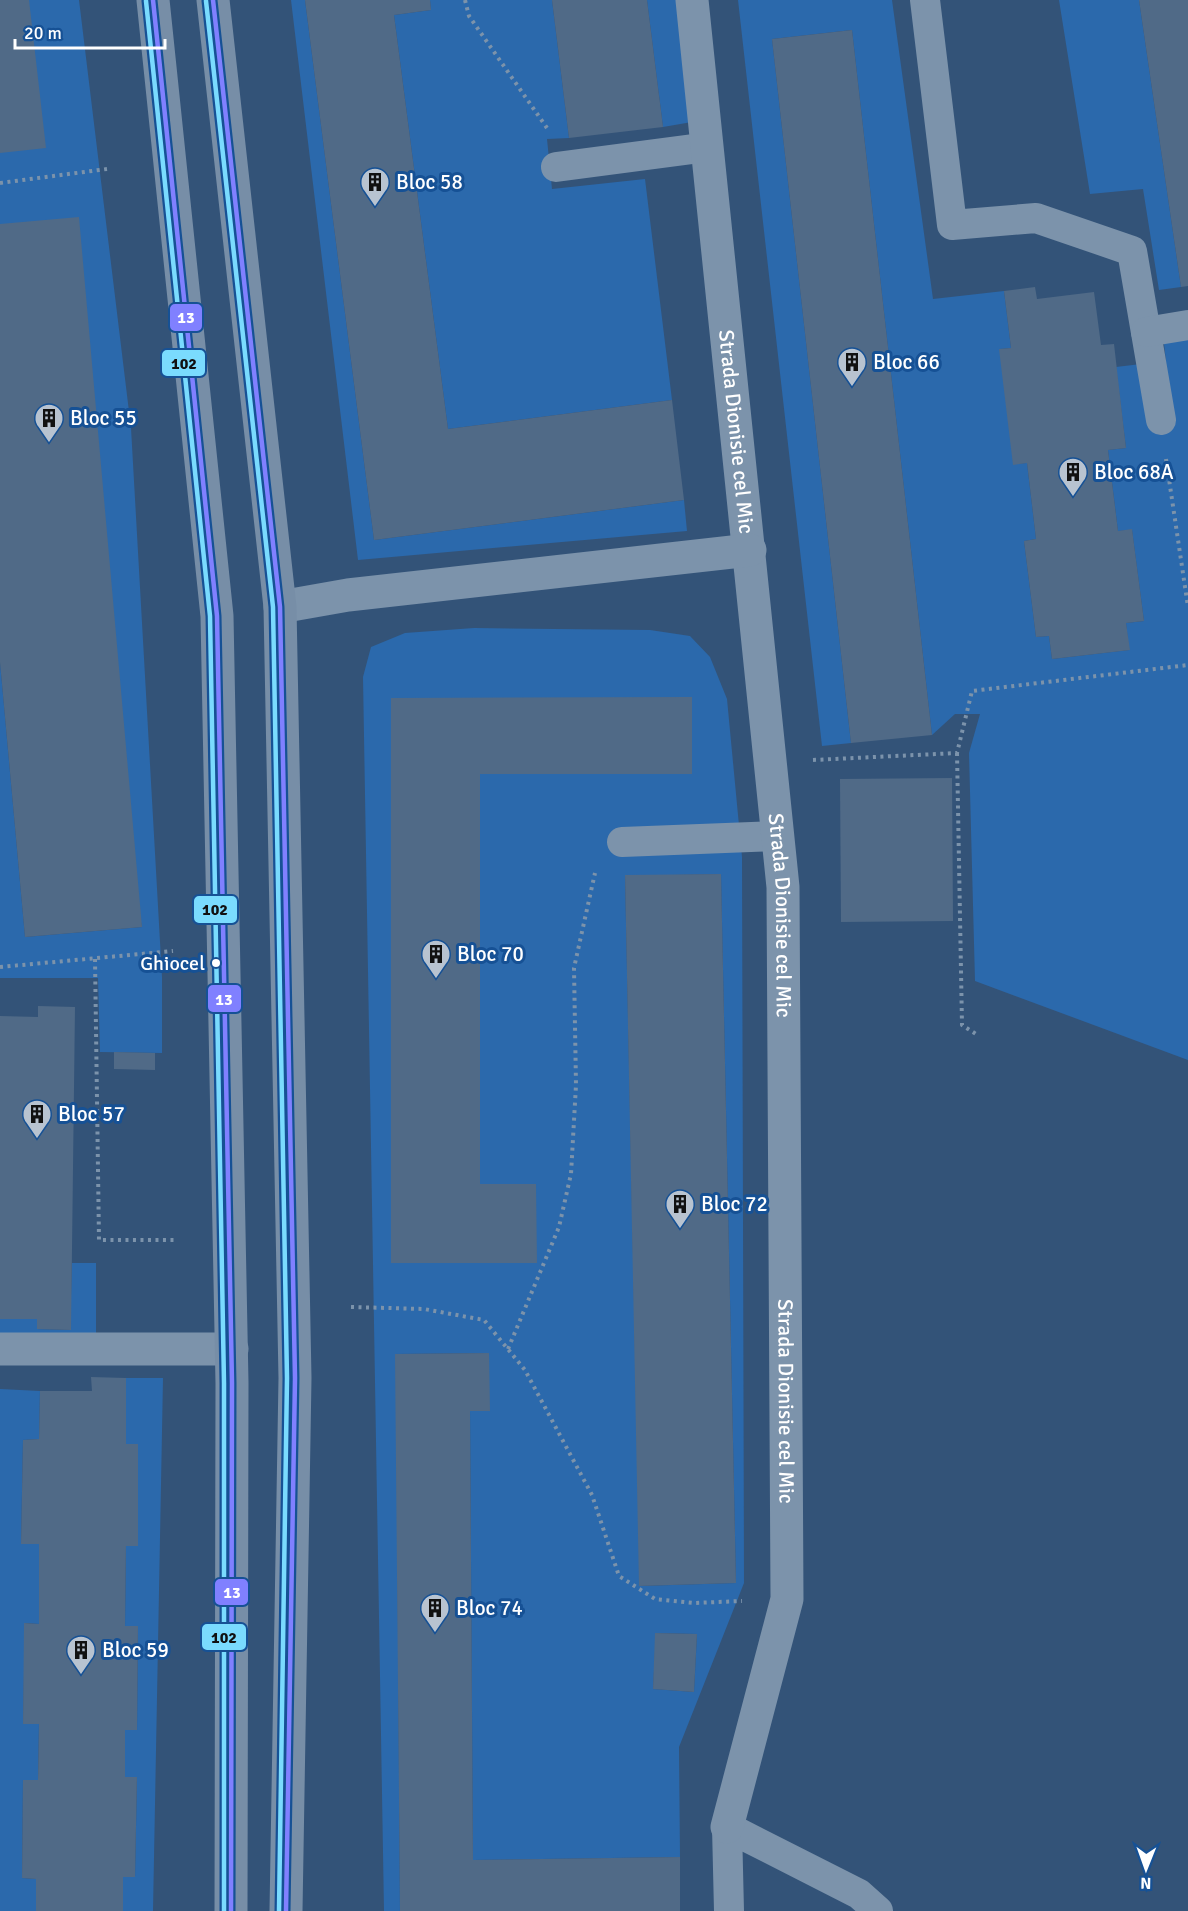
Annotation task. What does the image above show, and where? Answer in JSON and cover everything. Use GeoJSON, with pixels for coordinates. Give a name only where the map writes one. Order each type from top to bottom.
{"type":"FeatureCollection","features":[{"type":"Feature","properties":{"kind":"main road"},"geometry":{"type":"LineString","coordinates":[[153,0],[218,616],[232,1348],[231,1911]]}},
{"type":"Feature","properties":{"kind":"main road"},"geometry":{"type":"LineString","coordinates":[[213,0],[280,607],[295,1378],[286,1911]]}},
{"type":"Feature","properties":{"kind":"street","name":"Strada Dionisie cel Mic"},"geometry":{"type":"LineString","coordinates":[[692,0],[783,887],[787,1599],[727,1827]]}},
{"type":"Feature","properties":{"kind":"street"},"geometry":{"type":"LineString","coordinates":[[280,607],[348,595],[750,550]]}},
{"type":"Feature","properties":{"kind":"street"},"geometry":{"type":"LineString","coordinates":[[0,1349],[232,1348]]}},
{"type":"Feature","properties":{"kind":"lane"},"geometry":{"type":"LineString","coordinates":[[925,0],[952,225],[1036,218],[1132,251],[1161,420]]}},
{"type":"Feature","properties":{"kind":"lane"},"geometry":{"type":"LineString","coordinates":[[556,166],[708,147]]}},
{"type":"Feature","properties":{"kind":"lane"},"geometry":{"type":"LineString","coordinates":[[1146,332],[1188,324]]}},
{"type":"Feature","properties":{"kind":"lane"},"geometry":{"type":"LineString","coordinates":[[622,842],[778,836]]}},
{"type":"Feature","properties":{"kind":"lane"},"geometry":{"type":"LineString","coordinates":[[729,1911],[727,1827],[859,1894],[878,1911]]}},
{"type":"Feature","properties":{"kind":"path"},"geometry":{"type":"LineString","coordinates":[[465,0],[469,16],[546,126],[556,166]]}},
{"type":"Feature","properties":{"kind":"path"},"geometry":{"type":"LineString","coordinates":[[0,183],[107,170]]}},
{"type":"Feature","properties":{"kind":"path"},"geometry":{"type":"LineString","coordinates":[[1161,420],[1188,607]]}},
{"type":"Feature","properties":{"kind":"path"},"geometry":{"type":"LineString","coordinates":[[980,1036],[962,1025],[957,753],[972,691],[1188,665]]}},
{"type":"Feature","properties":{"kind":"path"},"geometry":{"type":"LineString","coordinates":[[771,762],[957,753]]}},
{"type":"Feature","properties":{"kind":"path"},"geometry":{"type":"LineString","coordinates":[[508,1350],[559,1227],[564,1206],[570,1174],[576,1084],[574,968],[597,862],[622,842]]}},
{"type":"Feature","properties":{"kind":"path"},"geometry":{"type":"LineString","coordinates":[[0,968],[173,951]]}},
{"type":"Feature","properties":{"kind":"path"},"geometry":{"type":"LineString","coordinates":[[95,959],[99,1240],[175,1240]]}},
{"type":"Feature","properties":{"kind":"path"},"geometry":{"type":"LineString","coordinates":[[351,1307],[424,1309],[484,1320],[525,1370],[592,1495],[619,1576],[656,1599],[694,1602],[787,1599]]}},
{"type":"Feature","properties":{"kind":"shaded area"},"geometry":{"type":"Polygon","coordinates":[[[29,0],[79,0],[131,428],[162,977],[162,1053],[100,1052],[98,978],[0,978],[0,662],[25,937],[142,927],[0,224],[0,153],[29,0]]]}},
{"type":"Feature","properties":{"kind":"shaded area"},"geometry":{"type":"Polygon","coordinates":[[[291,0],[305,0],[374,540],[684,500],[687,531],[358,560],[291,0]]]}},
{"type":"Feature","properties":{"kind":"shaded area"},"geometry":{"type":"Polygon","coordinates":[[[430,0],[552,0],[569,138],[547,139],[552,189],[645,179],[672,400],[448,429],[394,15],[431,10],[430,0]]]}},
{"type":"Feature","properties":{"kind":"shaded area"},"geometry":{"type":"Polygon","coordinates":[[[647,0],[677,0],[692,122],[663,127],[647,0]]]}},
{"type":"Feature","properties":{"kind":"shaded area"},"geometry":{"type":"Polygon","coordinates":[[[738,0],[892,0],[933,299],[1004,291],[1011,348],[1000,349],[1014,464],[1027,463],[1036,539],[1024,541],[1036,637],[1049,636],[1052,659],[1129,650],[1126,623],[1144,621],[1132,530],[1118,531],[1108,450],[1126,448],[1116,367],[1166,361],[1163,335],[1188,331],[1188,1060],[975,981],[969,753],[980,714],[955,714],[932,735],[852,30],[772,39],[851,743],[822,746],[738,0]]]}},
{"type":"Feature","properties":{"kind":"shaded area"},"geometry":{"type":"Polygon","coordinates":[[[1059,0],[1139,0],[1181,287],[1159,290],[1143,189],[1090,194],[1059,0]]]}},
{"type":"Feature","properties":{"kind":"shaded area"},"geometry":{"type":"Polygon","coordinates":[[[474,628],[650,630],[690,636],[710,657],[727,699],[742,857],[744,1583],[679,1747],[680,1857],[473,1860],[470,1411],[489,1411],[488,1353],[396,1354],[400,1911],[384,1911],[363,677],[371,647],[405,633],[474,628]],[[391,698],[392,1263],[536,1263],[536,1184],[480,1184],[480,774],[692,774],[391,698]],[[721,874],[625,876],[640,1586],[736,1583],[721,874]],[[656,1633],[653,1689],[694,1692],[697,1634],[656,1633]]]}},
{"type":"Feature","properties":{"kind":"shaded area"},"geometry":{"type":"Polygon","coordinates":[[[72,1263],[96,1263],[96,1338],[0,1334],[0,1319],[37,1319],[37,1329],[70,1330],[72,1263]]]}},
{"type":"Feature","properties":{"kind":"shaded area"},"geometry":{"type":"Polygon","coordinates":[[[126,1378],[163,1378],[153,1911],[123,1911],[123,1877],[135,1877],[137,1777],[125,1777],[125,1730],[137,1730],[138,1627],[125,1626],[126,1546],[138,1546],[138,1445],[126,1444],[126,1378]]]}},
{"type":"Feature","properties":{"kind":"shaded area"},"geometry":{"type":"Polygon","coordinates":[[[0,1389],[40,1391],[39,1439],[23,1440],[21,1544],[39,1544],[39,1624],[25,1623],[23,1724],[39,1724],[38,1780],[23,1780],[22,1878],[36,1879],[36,1911],[0,1911],[0,1389]]]}},
{"type":"Feature","properties":{"kind":"building"},"geometry":{"type":"Polygon","coordinates":[[[0,0],[29,0],[46,148],[0,153],[0,0]]]}},
{"type":"Feature","properties":{"kind":"building","name":"Bloc 58"},"geometry":{"type":"Polygon","coordinates":[[[305,0],[430,0],[431,10],[394,15],[448,429],[672,400],[684,500],[374,540],[305,0]]]}},
{"type":"Feature","properties":{"kind":"building"},"geometry":{"type":"Polygon","coordinates":[[[552,0],[647,0],[663,127],[569,138],[552,0]]]}},
{"type":"Feature","properties":{"kind":"building"},"geometry":{"type":"Polygon","coordinates":[[[1139,0],[1188,0],[1188,286],[1181,287],[1139,0]]]}},
{"type":"Feature","properties":{"kind":"building","name":"Bloc 66"},"geometry":{"type":"Polygon","coordinates":[[[852,30],[932,735],[851,743],[772,39],[852,30]]]}},
{"type":"Feature","properties":{"kind":"building","name":"Bloc 55"},"geometry":{"type":"Polygon","coordinates":[[[79,217],[142,927],[25,937],[0,662],[0,224],[79,217]]]}},
{"type":"Feature","properties":{"kind":"building","name":"Bloc 68A"},"geometry":{"type":"Polygon","coordinates":[[[1035,287],[1037,299],[1094,292],[1101,345],[1114,344],[1126,448],[1108,450],[1118,531],[1132,529],[1144,621],[1126,623],[1130,650],[1052,659],[1049,636],[1036,637],[1024,541],[1036,539],[1027,463],[1013,465],[999,349],[1011,348],[1004,291],[1035,287]]]}},
{"type":"Feature","properties":{"kind":"building","name":"Bloc 70"},"geometry":{"type":"Polygon","coordinates":[[[692,697],[692,774],[480,774],[480,1184],[536,1184],[537,1263],[391,1263],[391,698],[692,697]]]}},
{"type":"Feature","properties":{"kind":"building"},"geometry":{"type":"Polygon","coordinates":[[[952,778],[953,921],[841,922],[840,779],[952,778]]]}},
{"type":"Feature","properties":{"kind":"building","name":"Bloc 72"},"geometry":{"type":"Polygon","coordinates":[[[721,874],[736,1583],[639,1586],[625,875],[721,874]]]}},
{"type":"Feature","properties":{"kind":"building","name":"Bloc 57"},"geometry":{"type":"Polygon","coordinates":[[[38,1006],[75,1007],[71,1330],[37,1329],[37,1319],[0,1319],[0,1016],[38,1017],[38,1006]]]}},
{"type":"Feature","properties":{"kind":"building"},"geometry":{"type":"Polygon","coordinates":[[[114,1052],[155,1053],[155,1070],[114,1069],[114,1052]]]}},
{"type":"Feature","properties":{"kind":"building","name":"Bloc 74"},"geometry":{"type":"Polygon","coordinates":[[[489,1353],[490,1411],[470,1411],[473,1860],[680,1857],[680,1911],[400,1911],[395,1354],[489,1353]]]}},
{"type":"Feature","properties":{"kind":"building","name":"Bloc 59"},"geometry":{"type":"Polygon","coordinates":[[[91,1377],[126,1378],[126,1444],[138,1444],[138,1546],[126,1546],[125,1626],[138,1626],[137,1730],[125,1730],[125,1777],[137,1777],[135,1877],[123,1877],[123,1911],[36,1911],[36,1879],[22,1878],[23,1780],[38,1780],[39,1724],[23,1724],[24,1623],[39,1624],[39,1544],[21,1544],[23,1440],[39,1439],[40,1391],[92,1391],[91,1377]]]}},
{"type":"Feature","properties":{"kind":"building"},"geometry":{"type":"Polygon","coordinates":[[[655,1633],[697,1634],[694,1692],[653,1689],[655,1633]]]}},
{"type":"Feature","properties":{"kind":"transit line","name":"13"},"geometry":{"type":"LineString","coordinates":[[153,0],[217,616],[232,1383],[231,1911]]}},
{"type":"Feature","properties":{"kind":"transit line","name":"13"},"geometry":{"type":"LineString","coordinates":[[213,0],[280,607],[295,1378],[286,1911]]}},
{"type":"Feature","properties":{"kind":"transit line","name":"102"},"geometry":{"type":"LineString","coordinates":[[146,1],[210,616],[224,1383],[224,1911]]}},
{"type":"Feature","properties":{"kind":"transit line","name":"102"},"geometry":{"type":"LineString","coordinates":[[206,1],[273,607],[287,1378],[279,1911]]}},
{"type":"Feature","properties":{"kind":"place","name":"Bloc 58"},"geometry":{"type":"Point","coordinates":[375,208]}},
{"type":"Feature","properties":{"kind":"place","name":"Bloc 66"},"geometry":{"type":"Point","coordinates":[852,388]}},
{"type":"Feature","properties":{"kind":"place","name":"Bloc 55"},"geometry":{"type":"Point","coordinates":[49,444]}},
{"type":"Feature","properties":{"kind":"place","name":"Bloc 68A"},"geometry":{"type":"Point","coordinates":[1073,498]}},
{"type":"Feature","properties":{"kind":"place","name":"Ghiocel"},"geometry":{"type":"Point","coordinates":[216,963]}},
{"type":"Feature","properties":{"kind":"place","name":"Bloc 70"},"geometry":{"type":"Point","coordinates":[436,980]}},
{"type":"Feature","properties":{"kind":"place","name":"Bloc 57"},"geometry":{"type":"Point","coordinates":[37,1140]}},
{"type":"Feature","properties":{"kind":"place","name":"Bloc 72"},"geometry":{"type":"Point","coordinates":[680,1230]}},
{"type":"Feature","properties":{"kind":"place","name":"Bloc 74"},"geometry":{"type":"Point","coordinates":[435,1634]}},
{"type":"Feature","properties":{"kind":"place","name":"Bloc 59"},"geometry":{"type":"Point","coordinates":[81,1676]}}]}
